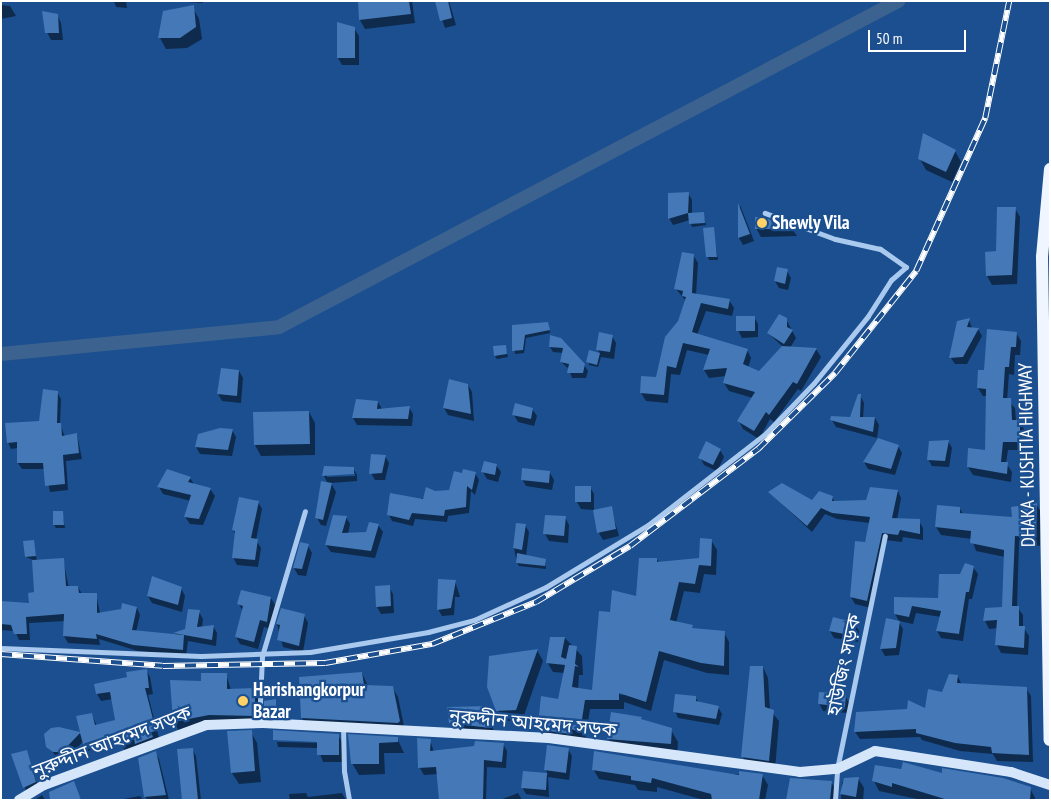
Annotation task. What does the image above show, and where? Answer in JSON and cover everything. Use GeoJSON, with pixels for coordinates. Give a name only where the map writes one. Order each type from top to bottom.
{"type":"FeatureCollection","features":[{"type":"Feature","properties":{"kind":"main road","name":"DHAKA - KUSHTIA HIGHWAY"},"geometry":{"type":"LineString","coordinates":[[1050,169],[1046,269],[1050,740]]}},
{"type":"Feature","properties":{"kind":"main road","name":"নুরুদ্দীন আহমেদ সড়ক"},"geometry":{"type":"LineString","coordinates":[[19,800],[44,785],[206,725],[259,723],[549,738],[800,772],[837,769],[875,751],[1011,772],[1050,785]]}},
{"type":"Feature","properties":{"kind":"street"},"geometry":{"type":"LineString","coordinates":[[1,648],[92,649],[170,656],[262,656],[310,652],[407,637],[494,611],[546,586],[632,536],[766,433],[814,383],[864,322],[891,280],[906,267],[880,249],[835,239],[765,213]]}},
{"type":"Feature","properties":{"kind":"street"},"geometry":{"type":"LineString","coordinates":[[259,723],[262,656],[305,511]]}},
{"type":"Feature","properties":{"kind":"street","name":"হাউজিং সড়ক"},"geometry":{"type":"LineString","coordinates":[[835,800],[837,769],[885,536]]}},
{"type":"Feature","properties":{"kind":"street"},"geometry":{"type":"LineString","coordinates":[[343,726],[344,771],[349,800]]}},
{"type":"Feature","properties":{"kind":"building"},"geometry":{"type":"Polygon","coordinates":[[[358,1],[409,1],[411,14],[359,20],[358,1]]]}},
{"type":"Feature","properties":{"kind":"building"},"geometry":{"type":"Polygon","coordinates":[[[435,1],[448,1],[452,18],[440,21],[435,1]]]}},
{"type":"Feature","properties":{"kind":"building"},"geometry":{"type":"Polygon","coordinates":[[[194,5],[196,27],[180,38],[158,38],[163,11],[194,5]]]}},
{"type":"Feature","properties":{"kind":"building"},"geometry":{"type":"Polygon","coordinates":[[[42,11],[58,14],[59,33],[45,33],[42,11]]]}},
{"type":"Feature","properties":{"kind":"building"},"geometry":{"type":"Polygon","coordinates":[[[337,22],[355,27],[355,58],[337,58],[337,22]]]}},
{"type":"Feature","properties":{"kind":"building"},"geometry":{"type":"Polygon","coordinates":[[[923,133],[956,150],[946,172],[918,159],[923,133]]]}},
{"type":"Feature","properties":{"kind":"building"},"geometry":{"type":"Polygon","coordinates":[[[689,192],[688,213],[668,219],[668,193],[689,192]]]}},
{"type":"Feature","properties":{"kind":"building"},"geometry":{"type":"Polygon","coordinates":[[[738,203],[750,234],[738,238],[738,203]]]}},
{"type":"Feature","properties":{"kind":"building"},"geometry":{"type":"Polygon","coordinates":[[[997,207],[1016,207],[1012,275],[986,276],[985,252],[996,251],[997,207]]]}},
{"type":"Feature","properties":{"kind":"building"},"geometry":{"type":"Polygon","coordinates":[[[704,212],[705,223],[689,224],[688,213],[704,212]]]}},
{"type":"Feature","properties":{"kind":"building"},"geometry":{"type":"Polygon","coordinates":[[[755,217],[763,217],[794,229],[755,229],[755,217]]]}},
{"type":"Feature","properties":{"kind":"building"},"geometry":{"type":"Polygon","coordinates":[[[714,227],[717,257],[706,257],[703,228],[714,227]]]}},
{"type":"Feature","properties":{"kind":"building"},"geometry":{"type":"Polygon","coordinates":[[[682,252],[694,254],[692,293],[730,299],[728,309],[701,303],[692,332],[748,349],[743,364],[759,371],[782,346],[817,348],[797,384],[793,382],[769,415],[766,412],[754,431],[737,421],[755,392],[723,383],[727,368],[703,370],[710,349],[683,343],[676,368],[667,366],[664,395],[640,393],[641,376],[656,377],[665,337],[678,321],[686,297],[682,296],[683,291],[688,292],[674,289],[682,252]]]}},
{"type":"Feature","properties":{"kind":"building"},"geometry":{"type":"Polygon","coordinates":[[[777,267],[788,269],[785,284],[774,281],[777,267]]]}},
{"type":"Feature","properties":{"kind":"building"},"geometry":{"type":"Polygon","coordinates":[[[779,314],[787,318],[787,327],[793,330],[784,344],[767,333],[779,314]]]}},
{"type":"Feature","properties":{"kind":"building"},"geometry":{"type":"Polygon","coordinates":[[[736,316],[755,316],[755,331],[736,331],[736,316]]]}},
{"type":"Feature","properties":{"kind":"building"},"geometry":{"type":"Polygon","coordinates":[[[970,318],[967,327],[979,328],[963,357],[949,358],[957,321],[970,318]]]}},
{"type":"Feature","properties":{"kind":"building"},"geometry":{"type":"Polygon","coordinates":[[[548,322],[550,330],[525,335],[523,350],[512,351],[512,325],[548,322]]]}},
{"type":"Feature","properties":{"kind":"building"},"geometry":{"type":"Polygon","coordinates":[[[987,329],[1017,332],[1016,347],[1011,347],[1009,367],[1005,367],[1003,398],[1011,398],[1012,420],[1020,420],[1020,442],[1003,442],[1001,462],[1008,462],[1007,474],[967,467],[968,448],[985,450],[986,389],[977,388],[978,370],[984,370],[987,329]]]}},
{"type":"Feature","properties":{"kind":"building"},"geometry":{"type":"Polygon","coordinates":[[[599,332],[613,335],[610,352],[596,350],[599,332]]]}},
{"type":"Feature","properties":{"kind":"building"},"geometry":{"type":"Polygon","coordinates":[[[550,335],[561,338],[585,364],[583,373],[567,373],[569,364],[560,362],[563,348],[549,347],[550,335]]]}},
{"type":"Feature","properties":{"kind":"building"},"geometry":{"type":"Polygon","coordinates":[[[506,345],[507,354],[494,356],[493,346],[506,345]]]}},
{"type":"Feature","properties":{"kind":"building"},"geometry":{"type":"Polygon","coordinates":[[[589,350],[600,353],[597,365],[586,362],[589,350]]]}},
{"type":"Feature","properties":{"kind":"building"},"geometry":{"type":"Polygon","coordinates":[[[221,368],[239,370],[237,396],[217,394],[221,368]]]}},
{"type":"Feature","properties":{"kind":"building"},"geometry":{"type":"Polygon","coordinates":[[[449,379],[468,384],[471,414],[443,408],[449,379]]]}},
{"type":"Feature","properties":{"kind":"building"},"geometry":{"type":"Polygon","coordinates":[[[43,389],[58,391],[57,423],[61,423],[62,436],[77,433],[79,453],[63,455],[65,484],[45,486],[43,463],[17,463],[17,442],[7,443],[5,423],[39,421],[43,389]]]}},
{"type":"Feature","properties":{"kind":"building"},"geometry":{"type":"Polygon","coordinates":[[[858,394],[861,394],[860,417],[875,417],[873,432],[830,420],[831,416],[850,417],[858,394]]]}},
{"type":"Feature","properties":{"kind":"building"},"geometry":{"type":"Polygon","coordinates":[[[356,399],[378,401],[377,409],[410,406],[408,419],[352,418],[356,399]]]}},
{"type":"Feature","properties":{"kind":"building"},"geometry":{"type":"Polygon","coordinates":[[[515,403],[533,408],[531,419],[512,415],[515,403]]]}},
{"type":"Feature","properties":{"kind":"building"},"geometry":{"type":"Polygon","coordinates":[[[309,411],[310,444],[254,445],[253,412],[309,411]]]}},
{"type":"Feature","properties":{"kind":"building"},"geometry":{"type":"Polygon","coordinates":[[[220,428],[233,429],[228,450],[195,447],[198,434],[220,428]]]}},
{"type":"Feature","properties":{"kind":"building"},"geometry":{"type":"Polygon","coordinates":[[[878,438],[899,445],[891,469],[863,462],[878,438]]]}},
{"type":"Feature","properties":{"kind":"building"},"geometry":{"type":"Polygon","coordinates":[[[949,440],[945,461],[927,460],[929,441],[949,440]]]}},
{"type":"Feature","properties":{"kind":"building"},"geometry":{"type":"Polygon","coordinates":[[[706,441],[721,449],[713,465],[698,458],[706,441]]]}},
{"type":"Feature","properties":{"kind":"building"},"geometry":{"type":"Polygon","coordinates":[[[371,454],[386,455],[382,473],[369,474],[371,454]]]}},
{"type":"Feature","properties":{"kind":"building"},"geometry":{"type":"Polygon","coordinates":[[[484,461],[497,464],[495,475],[481,472],[484,461]]]}},
{"type":"Feature","properties":{"kind":"building"},"geometry":{"type":"Polygon","coordinates":[[[324,466],[354,467],[354,474],[322,476],[324,466]]]}},
{"type":"Feature","properties":{"kind":"building"},"geometry":{"type":"Polygon","coordinates":[[[522,468],[550,471],[549,483],[521,480],[522,468]]]}},
{"type":"Feature","properties":{"kind":"building"},"geometry":{"type":"Polygon","coordinates":[[[167,469],[191,477],[188,482],[211,488],[199,519],[184,517],[191,495],[157,487],[167,469]]]}},
{"type":"Feature","properties":{"kind":"building"},"geometry":{"type":"Polygon","coordinates":[[[463,469],[476,472],[472,490],[467,486],[466,507],[445,510],[444,516],[412,513],[409,520],[387,515],[390,493],[423,499],[426,487],[435,491],[449,490],[454,471],[462,473],[463,469]]]}},
{"type":"Feature","properties":{"kind":"building"},"geometry":{"type":"Polygon","coordinates":[[[321,481],[332,483],[323,520],[315,518],[321,481]]]}},
{"type":"Feature","properties":{"kind":"building"},"geometry":{"type":"Polygon","coordinates":[[[782,483],[812,500],[819,491],[833,496],[832,501],[866,500],[870,487],[898,490],[892,518],[920,519],[920,534],[900,530],[898,535],[882,533],[867,601],[850,597],[855,541],[865,542],[870,517],[832,513],[821,508],[807,526],[768,492],[782,483]]]}},
{"type":"Feature","properties":{"kind":"building"},"geometry":{"type":"Polygon","coordinates":[[[575,486],[591,486],[591,502],[575,502],[575,486]]]}},
{"type":"Feature","properties":{"kind":"building"},"geometry":{"type":"Polygon","coordinates":[[[239,497],[259,501],[251,538],[258,539],[255,560],[232,558],[235,531],[232,530],[239,497]]]}},
{"type":"Feature","properties":{"kind":"building"},"geometry":{"type":"Polygon","coordinates":[[[1037,503],[1036,538],[1015,536],[1012,606],[1019,606],[1019,626],[1025,626],[1024,648],[995,645],[997,620],[983,621],[985,608],[1002,607],[1004,550],[970,543],[971,531],[935,527],[937,505],[960,507],[960,513],[1012,517],[1011,507],[1037,503]]]}},
{"type":"Feature","properties":{"kind":"building"},"geometry":{"type":"Polygon","coordinates":[[[612,506],[616,529],[597,533],[593,510],[612,506]]]}},
{"type":"Feature","properties":{"kind":"building"},"geometry":{"type":"Polygon","coordinates":[[[53,511],[63,511],[64,525],[53,525],[53,511]]]}},
{"type":"Feature","properties":{"kind":"building"},"geometry":{"type":"Polygon","coordinates":[[[333,515],[347,516],[342,533],[366,532],[369,522],[379,524],[371,551],[325,545],[333,515]]]}},
{"type":"Feature","properties":{"kind":"building"},"geometry":{"type":"Polygon","coordinates":[[[545,515],[566,516],[564,536],[543,534],[545,515]]]}},
{"type":"Feature","properties":{"kind":"building"},"geometry":{"type":"Polygon","coordinates":[[[516,523],[526,524],[522,550],[513,548],[516,523]]]}},
{"type":"Feature","properties":{"kind":"building"},"geometry":{"type":"Polygon","coordinates":[[[700,538],[712,539],[711,566],[699,565],[695,584],[679,582],[670,620],[693,625],[692,628],[725,631],[724,666],[701,663],[659,651],[646,702],[619,693],[619,700],[585,700],[580,732],[571,729],[570,734],[549,731],[549,728],[538,725],[541,696],[558,699],[565,665],[546,663],[550,637],[565,637],[561,657],[566,659],[569,645],[577,646],[575,664],[579,667],[575,666],[572,687],[592,690],[599,611],[610,612],[612,590],[636,596],[639,558],[657,558],[657,562],[699,558],[700,538]]]}},
{"type":"Feature","properties":{"kind":"building"},"geometry":{"type":"Polygon","coordinates":[[[34,540],[36,556],[25,557],[23,541],[34,540]]]}},
{"type":"Feature","properties":{"kind":"building"},"geometry":{"type":"Polygon","coordinates":[[[300,542],[309,544],[302,569],[293,568],[300,542]]]}},
{"type":"Feature","properties":{"kind":"building"},"geometry":{"type":"Polygon","coordinates":[[[517,553],[546,559],[545,566],[516,563],[517,553]]]}},
{"type":"Feature","properties":{"kind":"building"},"geometry":{"type":"Polygon","coordinates":[[[64,558],[66,586],[78,586],[79,593],[97,593],[97,613],[121,609],[122,603],[137,607],[132,630],[184,635],[183,650],[133,645],[96,634],[97,639],[63,636],[64,614],[26,617],[27,634],[14,634],[11,625],[1,624],[1,601],[29,603],[28,593],[34,592],[32,560],[64,558]]]}},
{"type":"Feature","properties":{"kind":"building"},"geometry":{"type":"Polygon","coordinates":[[[965,563],[974,566],[969,592],[966,592],[959,634],[936,631],[941,611],[912,606],[909,617],[894,614],[894,597],[938,598],[939,574],[960,574],[965,563]]]}},
{"type":"Feature","properties":{"kind":"building"},"geometry":{"type":"Polygon","coordinates":[[[152,576],[182,587],[178,605],[147,596],[152,576]]]}},
{"type":"Feature","properties":{"kind":"building"},"geometry":{"type":"Polygon","coordinates":[[[438,579],[456,580],[451,608],[437,610],[438,579]]]}},
{"type":"Feature","properties":{"kind":"building"},"geometry":{"type":"Polygon","coordinates":[[[390,585],[391,606],[376,607],[375,586],[390,585]]]}},
{"type":"Feature","properties":{"kind":"building"},"geometry":{"type":"Polygon","coordinates":[[[241,590],[271,597],[267,622],[260,620],[254,642],[235,637],[243,606],[237,604],[241,590]]]}},
{"type":"Feature","properties":{"kind":"building"},"geometry":{"type":"Polygon","coordinates":[[[281,608],[305,614],[299,646],[277,640],[280,625],[276,624],[281,608]]]}},
{"type":"Feature","properties":{"kind":"building"},"geometry":{"type":"Polygon","coordinates":[[[188,609],[200,610],[197,627],[214,625],[212,640],[173,633],[185,629],[188,609]]]}},
{"type":"Feature","properties":{"kind":"building"},"geometry":{"type":"Polygon","coordinates":[[[833,617],[856,623],[854,636],[829,631],[833,617]]]}},
{"type":"Feature","properties":{"kind":"building"},"geometry":{"type":"Polygon","coordinates":[[[886,618],[900,621],[896,648],[880,649],[886,618]]]}},
{"type":"Feature","properties":{"kind":"building"},"geometry":{"type":"Polygon","coordinates":[[[538,649],[516,710],[496,711],[487,687],[489,656],[538,649]]]}},
{"type":"Feature","properties":{"kind":"building"},"geometry":{"type":"Polygon","coordinates":[[[750,666],[763,666],[765,707],[774,710],[769,761],[741,757],[750,666]]]}},
{"type":"Feature","properties":{"kind":"building"},"geometry":{"type":"Polygon","coordinates":[[[147,669],[149,688],[145,688],[156,731],[151,732],[153,737],[135,744],[134,739],[120,744],[117,733],[83,744],[80,733],[62,752],[53,752],[46,747],[44,734],[51,728],[59,727],[80,732],[76,716],[92,713],[95,725],[115,720],[110,692],[96,694],[94,684],[127,677],[126,672],[147,669]]]}},
{"type":"Feature","properties":{"kind":"building"},"geometry":{"type":"Polygon","coordinates":[[[362,672],[364,685],[393,686],[400,721],[398,723],[301,718],[299,677],[362,672]]]}},
{"type":"Feature","properties":{"kind":"building"},"geometry":{"type":"Polygon","coordinates":[[[201,673],[227,673],[227,689],[255,688],[255,716],[209,715],[173,722],[170,680],[201,681],[201,673]]]}},
{"type":"Feature","properties":{"kind":"building"},"geometry":{"type":"Polygon","coordinates":[[[949,674],[958,675],[957,683],[1027,687],[1029,755],[992,753],[991,747],[955,743],[916,733],[916,729],[854,732],[856,712],[907,709],[908,700],[925,708],[928,689],[942,692],[949,674]]]}},
{"type":"Feature","properties":{"kind":"building"},"geometry":{"type":"Polygon","coordinates":[[[819,692],[846,694],[845,707],[818,704],[819,692]]]}},
{"type":"Feature","properties":{"kind":"building"},"geometry":{"type":"Polygon","coordinates":[[[675,694],[696,696],[696,701],[719,706],[716,719],[673,712],[675,694]]]}},
{"type":"Feature","properties":{"kind":"building"},"geometry":{"type":"Polygon","coordinates":[[[276,699],[276,708],[264,714],[264,701],[276,699]]]}},
{"type":"Feature","properties":{"kind":"building"},"geometry":{"type":"Polygon","coordinates":[[[489,706],[490,728],[449,723],[447,707],[489,706]]]}},
{"type":"Feature","properties":{"kind":"building"},"geometry":{"type":"Polygon","coordinates":[[[611,712],[642,717],[641,719],[672,728],[671,744],[607,739],[611,712]]]}},
{"type":"Feature","properties":{"kind":"building"},"geometry":{"type":"Polygon","coordinates":[[[252,730],[255,771],[231,773],[227,731],[252,730]]]}},
{"type":"Feature","properties":{"kind":"building"},"geometry":{"type":"Polygon","coordinates":[[[273,730],[339,734],[339,755],[317,755],[317,742],[273,740],[273,730]]]}},
{"type":"Feature","properties":{"kind":"building"},"geometry":{"type":"Polygon","coordinates":[[[348,734],[398,737],[398,742],[379,743],[379,764],[351,764],[348,734]]]}},
{"type":"Feature","properties":{"kind":"building"},"geometry":{"type":"Polygon","coordinates":[[[417,738],[431,739],[430,751],[474,746],[475,741],[504,743],[502,762],[484,760],[483,800],[439,800],[436,767],[418,768],[417,738]]]}},
{"type":"Feature","properties":{"kind":"building"},"geometry":{"type":"Polygon","coordinates":[[[547,745],[569,748],[566,773],[544,770],[547,745]]]}},
{"type":"Feature","properties":{"kind":"building"},"geometry":{"type":"Polygon","coordinates":[[[193,748],[198,800],[182,800],[177,749],[193,748]]]}},
{"type":"Feature","properties":{"kind":"building"},"geometry":{"type":"Polygon","coordinates":[[[27,750],[36,782],[23,788],[11,754],[27,750]]]}},
{"type":"Feature","properties":{"kind":"building"},"geometry":{"type":"Polygon","coordinates":[[[156,751],[166,795],[144,797],[138,758],[156,751]]]}},
{"type":"Feature","properties":{"kind":"building"},"geometry":{"type":"Polygon","coordinates":[[[594,751],[739,775],[739,771],[763,774],[759,800],[712,800],[711,794],[652,778],[651,783],[631,780],[631,776],[592,770],[594,751]]]}},
{"type":"Feature","properties":{"kind":"building"},"geometry":{"type":"Polygon","coordinates":[[[903,762],[942,773],[942,768],[1003,778],[1031,787],[1030,800],[948,800],[892,783],[892,787],[872,781],[875,765],[901,769],[903,762]]]}},
{"type":"Feature","properties":{"kind":"building"},"geometry":{"type":"Polygon","coordinates":[[[523,771],[547,773],[546,790],[521,788],[523,771]]]}},
{"type":"Feature","properties":{"kind":"building"},"geometry":{"type":"Polygon","coordinates":[[[859,777],[856,797],[840,794],[844,778],[859,777]]]}},
{"type":"Feature","properties":{"kind":"building"},"geometry":{"type":"Polygon","coordinates":[[[790,778],[832,781],[830,800],[786,800],[790,778]]]}},
{"type":"Feature","properties":{"kind":"building"},"geometry":{"type":"Polygon","coordinates":[[[74,781],[81,800],[50,800],[49,792],[74,781]]]}},
{"type":"Feature","properties":{"kind":"waterway"},"geometry":{"type":"LineString","coordinates":[[1,354],[279,327],[898,1]]}},
{"type":"Feature","properties":{"kind":"railway"},"geometry":{"type":"LineString","coordinates":[[1,654],[163,666],[325,663],[432,644],[536,602],[630,546],[758,449],[835,373],[916,271],[985,118],[1009,1]]}},
{"type":"Feature","properties":{"kind":"place","name":"Shewly Vila"},"geometry":{"type":"Point","coordinates":[762,223]}},
{"type":"Feature","properties":{"kind":"place","name":"Harishangkorpur Bazar"},"geometry":{"type":"Point","coordinates":[243,701]}}]}
